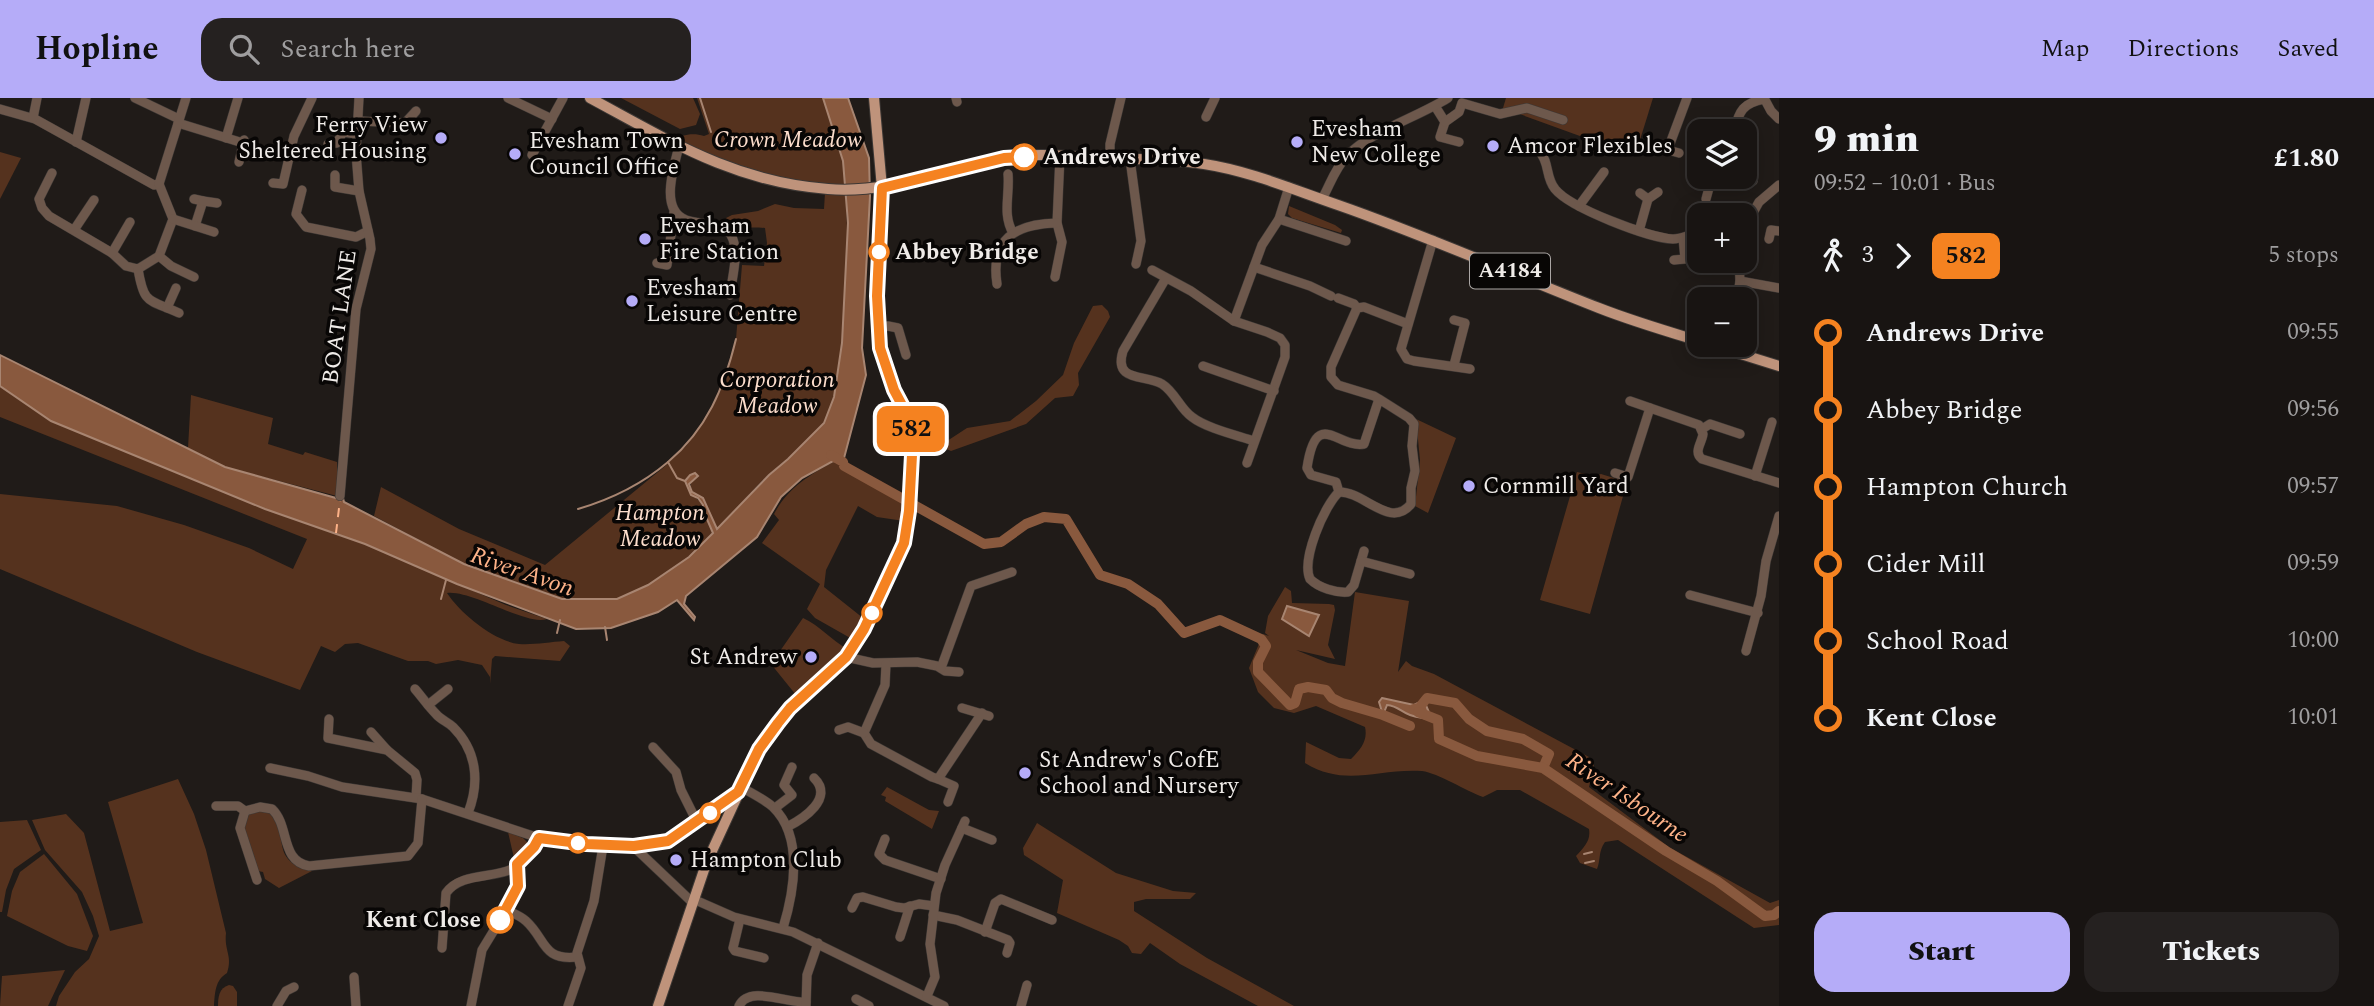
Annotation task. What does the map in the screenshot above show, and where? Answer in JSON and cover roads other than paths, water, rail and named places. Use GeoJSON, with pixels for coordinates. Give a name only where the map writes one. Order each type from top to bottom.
{"type":"FeatureCollection","features":[{"type":"Feature","properties":{"kind":"main road"},"geometry":{"type":"LineString","coordinates":[[590,98],[679,146],[724,167],[761,179],[829,189],[881,188]]}},
{"type":"Feature","properties":{"kind":"main road"},"geometry":{"type":"LineString","coordinates":[[658,1006],[693,901],[724,821],[759,749],[784,715],[846,657],[864,629],[904,543],[909,511],[913,439],[911,422],[885,368],[878,328],[881,188],[874,98]]}},
{"type":"Feature","properties":{"kind":"main road","name":"A4184"},"geometry":{"type":"LineString","coordinates":[[881,188],[1004,158],[1059,156],[1205,164],[1289,187],[1433,240],[1601,309],[1687,337]]}},
{"type":"Feature","properties":{"kind":"main road"},"geometry":{"type":"LineString","coordinates":[[1752,357],[1779,366]]}},
{"type":"Feature","properties":{"kind":"street"},"geometry":{"type":"LineString","coordinates":[[33,118],[37,98]]}},
{"type":"Feature","properties":{"kind":"street"},"geometry":{"type":"LineString","coordinates":[[76,142],[86,98]]}},
{"type":"Feature","properties":{"kind":"street"},"geometry":{"type":"LineString","coordinates":[[135,98],[179,121],[226,138],[243,141],[239,162]]}},
{"type":"Feature","properties":{"kind":"street"},"geometry":{"type":"LineString","coordinates":[[39,199],[49,216],[112,253],[126,266],[138,269],[159,256],[173,219],[159,184],[186,98]]}},
{"type":"Feature","properties":{"kind":"street"},"geometry":{"type":"LineString","coordinates":[[226,138],[238,98]]}},
{"type":"Feature","properties":{"kind":"street"},"geometry":{"type":"LineString","coordinates":[[274,183],[283,184],[294,136],[312,98]]}},
{"type":"Feature","properties":{"kind":"street"},"geometry":{"type":"LineString","coordinates":[[508,98],[552,119]]}},
{"type":"Feature","properties":{"kind":"street"},"geometry":{"type":"LineString","coordinates":[[532,155],[564,98]]}},
{"type":"Feature","properties":{"kind":"street"},"geometry":{"type":"LineString","coordinates":[[1110,158],[1110,144],[1121,98]]}},
{"type":"Feature","properties":{"kind":"street"},"geometry":{"type":"LineString","coordinates":[[1206,117],[1215,98]]}},
{"type":"Feature","properties":{"kind":"street"},"geometry":{"type":"LineString","coordinates":[[1322,199],[1337,169],[1349,153],[1448,98]]}},
{"type":"Feature","properties":{"kind":"street"},"geometry":{"type":"LineString","coordinates":[[1668,149],[1687,98]]}},
{"type":"Feature","properties":{"kind":"street"},"geometry":{"type":"LineString","coordinates":[[1738,119],[1742,108],[1764,99],[1770,111],[1779,119]]}},
{"type":"Feature","properties":{"kind":"street","name":"BOAT LANE"},"geometry":{"type":"LineString","coordinates":[[340,496],[356,309],[370,249],[359,191],[356,153],[357,100]]}},
{"type":"Feature","properties":{"kind":"street"},"geometry":{"type":"LineString","coordinates":[[1445,121],[1459,112],[1462,103],[1500,114],[1527,108],[1563,120]]}},
{"type":"Feature","properties":{"kind":"street"},"geometry":{"type":"LineString","coordinates":[[1435,106],[1445,121]]}},
{"type":"Feature","properties":{"kind":"street"},"geometry":{"type":"LineString","coordinates":[[0,109],[33,118],[155,185],[159,184]]}},
{"type":"Feature","properties":{"kind":"street"},"geometry":{"type":"LineString","coordinates":[[358,121],[406,125],[416,111]]}},
{"type":"Feature","properties":{"kind":"street"},"geometry":{"type":"LineString","coordinates":[[1445,121],[1440,138],[1459,142]]}},
{"type":"Feature","properties":{"kind":"street"},"geometry":{"type":"LineString","coordinates":[[328,144],[337,143],[343,132],[357,134]]}},
{"type":"Feature","properties":{"kind":"street"},"geometry":{"type":"LineString","coordinates":[[1646,144],[1679,153]]}},
{"type":"Feature","properties":{"kind":"street"},"geometry":{"type":"LineString","coordinates":[[657,263],[667,265],[674,212],[671,203],[672,186],[679,146]]}},
{"type":"Feature","properties":{"kind":"street"},"geometry":{"type":"LineString","coordinates":[[1539,151],[1546,157],[1550,182],[1555,190],[1579,206],[1660,237],[1687,237]]}},
{"type":"Feature","properties":{"kind":"street"},"geometry":{"type":"LineString","coordinates":[[1055,277],[1062,242],[1057,223],[1059,156]]}},
{"type":"Feature","properties":{"kind":"street"},"geometry":{"type":"LineString","coordinates":[[1130,159],[1141,241],[1136,264]]}},
{"type":"Feature","properties":{"kind":"street"},"geometry":{"type":"LineString","coordinates":[[1579,206],[1604,172]]}},
{"type":"Feature","properties":{"kind":"street"},"geometry":{"type":"LineString","coordinates":[[39,199],[52,173]]}},
{"type":"Feature","properties":{"kind":"street"},"geometry":{"type":"LineString","coordinates":[[1008,174],[1006,219],[1013,233]]}},
{"type":"Feature","properties":{"kind":"street"},"geometry":{"type":"LineString","coordinates":[[335,175],[335,187],[359,191]]}},
{"type":"Feature","properties":{"kind":"street"},"geometry":{"type":"LineString","coordinates":[[1757,206],[1779,185]]}},
{"type":"Feature","properties":{"kind":"street"},"geometry":{"type":"LineString","coordinates":[[1234,321],[1262,245],[1279,219],[1289,187]]}},
{"type":"Feature","properties":{"kind":"street"},"geometry":{"type":"LineString","coordinates":[[1706,199],[1709,189]]}},
{"type":"Feature","properties":{"kind":"street"},"geometry":{"type":"LineString","coordinates":[[302,190],[296,210],[306,227],[356,237],[368,231]]}},
{"type":"Feature","properties":{"kind":"street"},"geometry":{"type":"LineString","coordinates":[[1639,231],[1644,196],[1658,192]]}},
{"type":"Feature","properties":{"kind":"street"},"geometry":{"type":"LineString","coordinates":[[27,196],[39,199]]}},
{"type":"Feature","properties":{"kind":"street"},"geometry":{"type":"LineString","coordinates":[[74,230],[94,200]]}},
{"type":"Feature","properties":{"kind":"street"},"geometry":{"type":"LineString","coordinates":[[195,226],[199,200],[217,203]]}},
{"type":"Feature","properties":{"kind":"street"},"geometry":{"type":"LineString","coordinates":[[674,212],[687,220],[729,231],[735,246],[730,295]]}},
{"type":"Feature","properties":{"kind":"street"},"geometry":{"type":"LineString","coordinates":[[173,219],[214,232]]}},
{"type":"Feature","properties":{"kind":"street"},"geometry":{"type":"LineString","coordinates":[[1279,219],[1346,241]]}},
{"type":"Feature","properties":{"kind":"street"},"geometry":{"type":"LineString","coordinates":[[112,253],[130,222]]}},
{"type":"Feature","properties":{"kind":"street"},"geometry":{"type":"LineString","coordinates":[[997,284],[994,267],[996,254],[1013,233],[1043,224],[1057,223]]}},
{"type":"Feature","properties":{"kind":"street"},"geometry":{"type":"LineString","coordinates":[[1769,239],[1771,230],[1779,231]]}},
{"type":"Feature","properties":{"kind":"street"},"geometry":{"type":"LineString","coordinates":[[1674,260],[1685,258],[1683,238]]}},
{"type":"Feature","properties":{"kind":"street"},"geometry":{"type":"LineString","coordinates":[[1433,240],[1401,349],[1407,359],[1470,369]]}},
{"type":"Feature","properties":{"kind":"street"},"geometry":{"type":"LineString","coordinates":[[159,256],[171,266],[194,277]]}},
{"type":"Feature","properties":{"kind":"street"},"geometry":{"type":"LineString","coordinates":[[1254,267],[1408,324]]}},
{"type":"Feature","properties":{"kind":"street"},"geometry":{"type":"LineString","coordinates":[[138,269],[145,298],[178,313]]}},
{"type":"Feature","properties":{"kind":"street"},"geometry":{"type":"LineString","coordinates":[[1152,270],[1192,290],[1234,321],[1267,332],[1285,345],[1285,357],[1247,463]]}},
{"type":"Feature","properties":{"kind":"street"},"geometry":{"type":"LineString","coordinates":[[1739,287],[1740,273]]}},
{"type":"Feature","properties":{"kind":"street"},"geometry":{"type":"LineString","coordinates":[[1166,278],[1123,351],[1123,369],[1129,375],[1162,384],[1191,417],[1254,441]]}},
{"type":"Feature","properties":{"kind":"street"},"geometry":{"type":"LineString","coordinates":[[1740,281],[1779,288]]}},
{"type":"Feature","properties":{"kind":"street"},"geometry":{"type":"LineString","coordinates":[[167,308],[176,288]]}},
{"type":"Feature","properties":{"kind":"street"},"geometry":{"type":"LineString","coordinates":[[1339,492],[1349,493],[1393,514],[1403,512],[1411,504],[1415,471],[1412,446],[1415,430],[1409,418],[1379,399],[1338,385],[1331,377],[1331,367],[1360,308]]}},
{"type":"Feature","properties":{"kind":"street"},"geometry":{"type":"LineString","coordinates":[[1454,320],[1470,324],[1454,365]]}},
{"type":"Feature","properties":{"kind":"street"},"geometry":{"type":"LineString","coordinates":[[878,328],[898,328],[906,355]]}},
{"type":"Feature","properties":{"kind":"street"},"geometry":{"type":"LineString","coordinates":[[1203,366],[1274,391]]}},
{"type":"Feature","properties":{"kind":"street"},"geometry":{"type":"LineString","coordinates":[[1339,492],[1333,481],[1308,472],[1307,464],[1315,441],[1328,433],[1354,444],[1364,444],[1379,399]]}},
{"type":"Feature","properties":{"kind":"street"},"geometry":{"type":"LineString","coordinates":[[1630,401],[1691,421],[1702,429]]}},
{"type":"Feature","properties":{"kind":"street"},"geometry":{"type":"LineString","coordinates":[[1615,473],[1628,477],[1654,409]]}},
{"type":"Feature","properties":{"kind":"street"},"geometry":{"type":"LineString","coordinates":[[1755,476],[1772,422]]}},
{"type":"Feature","properties":{"kind":"street"},"geometry":{"type":"LineString","coordinates":[[1702,429],[1710,424],[1740,434]]}},
{"type":"Feature","properties":{"kind":"street"},"geometry":{"type":"LineString","coordinates":[[1702,429],[1698,456],[1717,465],[1779,483]]}},
{"type":"Feature","properties":{"kind":"street"},"geometry":{"type":"LineString","coordinates":[[1339,492],[1318,528],[1307,573],[1313,583],[1337,592],[1348,592],[1354,585],[1362,556],[1410,574]]}},
{"type":"Feature","properties":{"kind":"street"},"geometry":{"type":"LineString","coordinates":[[1746,651],[1758,613],[1766,561],[1779,516]]}},
{"type":"Feature","properties":{"kind":"street"},"geometry":{"type":"LineString","coordinates":[[941,668],[971,586],[1012,572]]}},
{"type":"Feature","properties":{"kind":"street"},"geometry":{"type":"LineString","coordinates":[[1690,595],[1758,613]]}},
{"type":"Feature","properties":{"kind":"street"},"geometry":{"type":"LineString","coordinates":[[846,657],[886,664],[930,663],[959,672]]}},
{"type":"Feature","properties":{"kind":"street"},"geometry":{"type":"LineString","coordinates":[[864,733],[886,685],[886,664]]}},
{"type":"Feature","properties":{"kind":"street"},"geometry":{"type":"LineString","coordinates":[[415,689],[439,718],[454,728],[474,758],[475,785],[468,813]]}},
{"type":"Feature","properties":{"kind":"street"},"geometry":{"type":"LineString","coordinates":[[428,705],[448,689]]}},
{"type":"Feature","properties":{"kind":"street"},"geometry":{"type":"LineString","coordinates":[[938,779],[985,714],[962,708]]}},
{"type":"Feature","properties":{"kind":"street"},"geometry":{"type":"LineString","coordinates":[[329,719],[328,738],[387,750]]}},
{"type":"Feature","properties":{"kind":"street"},"geometry":{"type":"LineString","coordinates":[[838,730],[848,727],[864,733],[871,744],[938,779],[956,782],[948,802]]}},
{"type":"Feature","properties":{"kind":"street"},"geometry":{"type":"LineString","coordinates":[[216,806],[238,806],[245,811],[265,807],[276,813],[293,858],[300,864],[309,866],[408,856],[418,843],[419,798],[415,773],[387,750],[371,732]]}},
{"type":"Feature","properties":{"kind":"street"},"geometry":{"type":"LineString","coordinates":[[653,747],[676,772],[697,822]]}},
{"type":"Feature","properties":{"kind":"street"},"geometry":{"type":"LineString","coordinates":[[775,808],[792,795],[784,785],[792,767]]}},
{"type":"Feature","properties":{"kind":"street"},"geometry":{"type":"LineString","coordinates":[[270,768],[342,787],[419,798],[539,838],[603,846],[663,844],[739,790],[775,808],[787,827],[793,876],[783,928]]}},
{"type":"Feature","properties":{"kind":"street"},"geometry":{"type":"LineString","coordinates":[[787,827],[804,818],[816,805],[820,792],[818,782],[814,778]]}},
{"type":"Feature","properties":{"kind":"street"},"geometry":{"type":"LineString","coordinates":[[245,811],[240,828],[257,880]]}},
{"type":"Feature","properties":{"kind":"street"},"geometry":{"type":"LineString","coordinates":[[707,815],[724,821]]}},
{"type":"Feature","properties":{"kind":"street"},"geometry":{"type":"LineString","coordinates":[[927,996],[935,977],[930,944],[934,911],[951,850],[964,825],[992,840]]}},
{"type":"Feature","properties":{"kind":"street"},"geometry":{"type":"LineString","coordinates":[[442,948],[446,893],[450,888],[467,880],[516,867],[539,838]]}},
{"type":"Feature","properties":{"kind":"street"},"geometry":{"type":"LineString","coordinates":[[885,839],[880,856],[941,879]]}},
{"type":"Feature","properties":{"kind":"street"},"geometry":{"type":"LineString","coordinates":[[568,1006],[581,968],[577,957],[578,948],[594,901],[603,846]]}},
{"type":"Feature","properties":{"kind":"street"},"geometry":{"type":"LineString","coordinates":[[634,846],[693,901],[740,919],[783,928],[944,1006]]}},
{"type":"Feature","properties":{"kind":"street"},"geometry":{"type":"LineString","coordinates":[[471,1006],[482,950],[518,886],[516,867]]}},
{"type":"Feature","properties":{"kind":"street"},"geometry":{"type":"LineString","coordinates":[[852,908],[858,898],[863,897],[896,907],[919,904],[1008,940],[1010,943],[1007,953]]}},
{"type":"Feature","properties":{"kind":"street"},"geometry":{"type":"LineString","coordinates":[[985,932],[995,903],[1001,899],[1052,920]]}},
{"type":"Feature","properties":{"kind":"street"},"geometry":{"type":"LineString","coordinates":[[900,937],[910,906]]}},
{"type":"Feature","properties":{"kind":"street"},"geometry":{"type":"LineString","coordinates":[[506,910],[528,923],[550,953],[560,957],[577,957]]}},
{"type":"Feature","properties":{"kind":"street"},"geometry":{"type":"LineString","coordinates":[[740,919],[733,948],[735,951],[764,958]]}},
{"type":"Feature","properties":{"kind":"street"},"geometry":{"type":"LineString","coordinates":[[739,1006],[747,996],[757,995],[806,1004],[807,975],[818,943]]}},
{"type":"Feature","properties":{"kind":"street"},"geometry":{"type":"LineString","coordinates":[[354,977],[356,1006]]}},
{"type":"Feature","properties":{"kind":"street"},"geometry":{"type":"LineString","coordinates":[[1021,1006],[1027,985]]}},
{"type":"Feature","properties":{"kind":"street"},"geometry":{"type":"LineString","coordinates":[[277,1006],[286,991],[294,987]]}},
{"type":"Feature","properties":{"kind":"street"},"geometry":{"type":"LineString","coordinates":[[856,999],[868,1006]]}},
{"type":"Feature","properties":{"kind":"waterway"},"geometry":{"type":"LineString","coordinates":[[700,98],[711,132]]}},
{"type":"Feature","properties":{"kind":"waterway"},"geometry":{"type":"LineString","coordinates":[[685,481],[677,478],[668,462],[693,436],[712,407],[726,374],[736,339]]}},
{"type":"Feature","properties":{"kind":"waterway","name":"River Isbourne"},"geometry":{"type":"LineString","coordinates":[[831,455],[843,462],[844,466],[984,544],[1001,542],[1026,524],[1044,517],[1066,519],[1100,575],[1128,584],[1158,604],[1184,633],[1220,620],[1261,639],[1266,646],[1258,662],[1258,672],[1290,705],[1295,703],[1299,689],[1308,687],[1326,690],[1332,698],[1342,703],[1410,726]]}},
{"type":"Feature","properties":{"kind":"waterway"},"geometry":{"type":"LineString","coordinates":[[578,509],[626,490],[668,462]]}},
{"type":"Feature","properties":{"kind":"waterway"},"geometry":{"type":"LineString","coordinates":[[441,599],[446,580]]}},
{"type":"Feature","properties":{"kind":"waterway"},"geometry":{"type":"LineString","coordinates":[[557,633],[560,620]]}},
{"type":"Feature","properties":{"kind":"waterway"},"geometry":{"type":"LineString","coordinates":[[605,627],[607,640]]}},
{"type":"Feature","properties":{"kind":"waterway"},"geometry":{"type":"LineString","coordinates":[[1414,709],[1419,708],[1427,698],[1455,703],[1469,719],[1487,731],[1523,739],[1549,754],[1543,768]]}},
{"type":"Feature","properties":{"kind":"waterway","name":"River Isbourne"},"geometry":{"type":"LineString","coordinates":[[1418,712],[1438,720],[1439,739],[1477,756],[1543,768],[1666,851],[1717,881],[1765,916],[1779,911]]}},
{"type":"Feature","properties":{"kind":"waterway"},"geometry":{"type":"LineString","coordinates":[[1584,854],[1592,852]]}},
{"type":"Feature","properties":{"kind":"waterway"},"geometry":{"type":"LineString","coordinates":[[1585,863],[1594,861]]}},
{"type":"Feature","properties":{"kind":"place","name":"Ferry View Sheltered Housing"},"geometry":{"type":"Point","coordinates":[441,138]}},
{"type":"Feature","properties":{"kind":"place","name":"Evesham New College"},"geometry":{"type":"Point","coordinates":[1297,142]}},
{"type":"Feature","properties":{"kind":"place","name":"Amcor Flexibles"},"geometry":{"type":"Point","coordinates":[1493,146]}},
{"type":"Feature","properties":{"kind":"place","name":"Evesham Town Council Office"},"geometry":{"type":"Point","coordinates":[515,154]}},
{"type":"Feature","properties":{"kind":"place","name":"Andrews Drive"},"geometry":{"type":"Point","coordinates":[1024,157]}},
{"type":"Feature","properties":{"kind":"place","name":"Evesham Fire Station"},"geometry":{"type":"Point","coordinates":[645,239]}},
{"type":"Feature","properties":{"kind":"place","name":"Abbey Bridge"},"geometry":{"type":"Point","coordinates":[879,252]}},
{"type":"Feature","properties":{"kind":"place","name":"Evesham Leisure Centre"},"geometry":{"type":"Point","coordinates":[632,301]}},
{"type":"Feature","properties":{"kind":"place","name":"Cornmill Yard"},"geometry":{"type":"Point","coordinates":[1469,486]}},
{"type":"Feature","properties":{"kind":"place","name":"St Andrew"},"geometry":{"type":"Point","coordinates":[811,657]}},
{"type":"Feature","properties":{"kind":"place","name":"St Andrew's CofE School and Nursery"},"geometry":{"type":"Point","coordinates":[1025,773]}},
{"type":"Feature","properties":{"kind":"place","name":"Hampton Club"},"geometry":{"type":"Point","coordinates":[676,860]}},
{"type":"Feature","properties":{"kind":"place","name":"Kent Close"},"geometry":{"type":"Point","coordinates":[500,920]}},
{"type":"Feature","properties":{"kind":"park label","name":"Crown Meadow"},"geometry":{"type":"Point","coordinates":[788,140]}},
{"type":"Feature","properties":{"kind":"park label","name":"Corporation Meadow"},"geometry":{"type":"Point","coordinates":[777,393]}},
{"type":"Feature","properties":{"kind":"park label","name":"Hampton Meadow"},"geometry":{"type":"Point","coordinates":[660,526]}},
{"type":"Feature","properties":{"kind":"water label","name":"River Avon"},"geometry":{"type":"Point","coordinates":[522,572]}}]}
